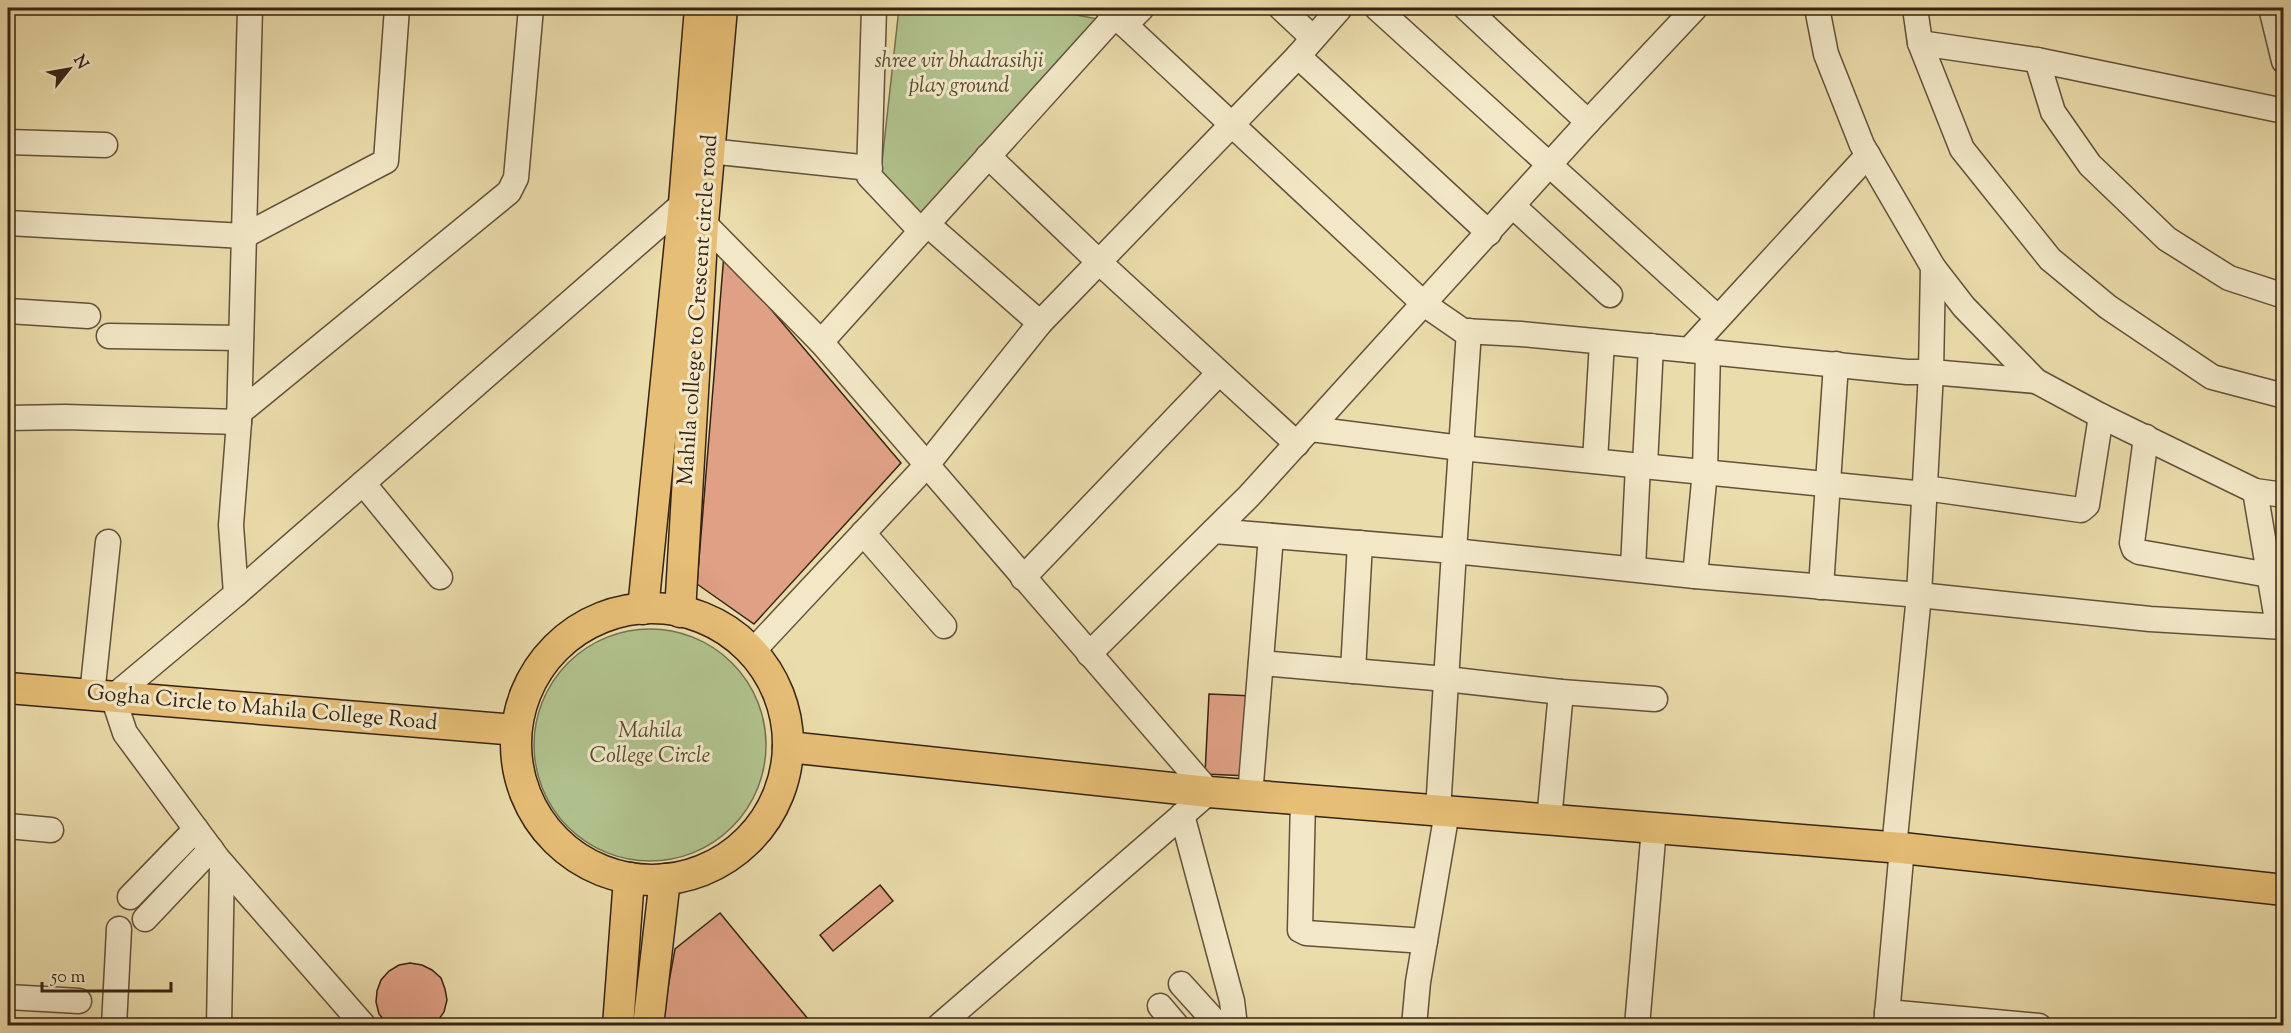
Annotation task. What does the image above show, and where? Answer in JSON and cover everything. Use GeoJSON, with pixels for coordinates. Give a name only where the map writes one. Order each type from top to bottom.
{"type":"FeatureCollection","features":[{"type":"Feature","properties":{"kind":"main road","name":"Mahila college to Crescent circle road"},"geometry":{"type":"LineString","coordinates":[[680,612],[700,8]]}},
{"type":"Feature","properties":{"kind":"main road","name":"Mahila college to Crescent circle road"},"geometry":{"type":"LineString","coordinates":[[643,609],[693,213],[709,151],[722,8]]}},
{"type":"Feature","properties":{"kind":"main road"},"geometry":{"type":"LineString","coordinates":[[643,609],[672,609],[716,624],[752,652],[772,680],[784,712],[788,747],[781,790],[760,829],[728,859],[687,877],[644,881],[601,871],[563,848],[535,814],[519,773],[516,730],[528,687],[552,651],[587,624],[628,610],[643,609]]}},
{"type":"Feature","properties":{"kind":"main road","name":"Gogha Circle to Mahila College Road"},"geometry":{"type":"LineString","coordinates":[[8,688],[516,730]]}},
{"type":"Feature","properties":{"kind":"main road"},"geometry":{"type":"LineString","coordinates":[[788,747],[1250,796],[1898,848],[2283,890]]}},
{"type":"Feature","properties":{"kind":"main road"},"geometry":{"type":"LineString","coordinates":[[618,1026],[629,878]]}},
{"type":"Feature","properties":{"kind":"main road"},"geometry":{"type":"LineString","coordinates":[[648,1026],[665,879]]}},
{"type":"Feature","properties":{"kind":"street"},"geometry":{"type":"LineString","coordinates":[[236,594],[231,525],[242,338],[250,8]]}},
{"type":"Feature","properties":{"kind":"street"},"geometry":{"type":"LineString","coordinates":[[8,223],[244,236],[386,161],[397,8]]}},
{"type":"Feature","properties":{"kind":"street"},"geometry":{"type":"LineString","coordinates":[[8,418],[239,418],[509,192],[516,178],[531,8]]}},
{"type":"Feature","properties":{"kind":"street"},"geometry":{"type":"LineString","coordinates":[[874,8],[869,176],[924,227],[1040,323]]}},
{"type":"Feature","properties":{"kind":"street"},"geometry":{"type":"LineString","coordinates":[[821,342],[1116,16],[1142,8]]}},
{"type":"Feature","properties":{"kind":"street"},"geometry":{"type":"LineString","coordinates":[[1281,8],[1306,47],[1489,233]]}},
{"type":"Feature","properties":{"kind":"street"},"geometry":{"type":"LineString","coordinates":[[752,652],[926,466],[1040,323],[1306,47],[1340,8]]}},
{"type":"Feature","properties":{"kind":"street"},"geometry":{"type":"LineString","coordinates":[[1377,8],[1718,318]]}},
{"type":"Feature","properties":{"kind":"street"},"geometry":{"type":"LineString","coordinates":[[1466,8],[1588,122]]}},
{"type":"Feature","properties":{"kind":"street"},"geometry":{"type":"LineString","coordinates":[[1089,654],[1250,496],[1588,122],[1695,8]]}},
{"type":"Feature","properties":{"kind":"street"},"geometry":{"type":"LineString","coordinates":[[1817,8],[1826,54],[1862,145],[1934,267],[1964,308],[2036,381],[2255,491],[2283,495]]}},
{"type":"Feature","properties":{"kind":"street"},"geometry":{"type":"LineString","coordinates":[[1914,8],[1920,43],[1962,149],[2050,260],[2108,307],[2212,377],[2283,396]]}},
{"type":"Feature","properties":{"kind":"street"},"geometry":{"type":"LineString","coordinates":[[2271,8],[2283,61]]}},
{"type":"Feature","properties":{"kind":"street"},"geometry":{"type":"LineString","coordinates":[[1116,16],[1425,304],[1463,331],[1651,346],[1907,372],[2036,381]]}},
{"type":"Feature","properties":{"kind":"street"},"geometry":{"type":"LineString","coordinates":[[1920,43],[2037,60],[2283,111]]}},
{"type":"Feature","properties":{"kind":"street"},"geometry":{"type":"LineString","coordinates":[[2037,60],[2053,112],[2090,165],[2167,239],[2229,278],[2283,296]]}},
{"type":"Feature","properties":{"kind":"street"},"geometry":{"type":"LineString","coordinates":[[8,142],[105,145]]}},
{"type":"Feature","properties":{"kind":"street"},"geometry":{"type":"LineString","coordinates":[[709,151],[870,168]]}},
{"type":"Feature","properties":{"kind":"street"},"geometry":{"type":"LineString","coordinates":[[1695,576],[1706,471],[1698,351],[1718,318],[1868,155]]}},
{"type":"Feature","properties":{"kind":"street"},"geometry":{"type":"LineString","coordinates":[[988,156],[1219,372],[1304,436],[1461,448],[1829,485],[1925,491],[2080,510],[2087,505],[2102,416]]}},
{"type":"Feature","properties":{"kind":"street"},"geometry":{"type":"LineString","coordinates":[[1513,206],[1610,295]]}},
{"type":"Feature","properties":{"kind":"street"},"geometry":{"type":"LineString","coordinates":[[103,696],[236,594],[363,483],[693,213],[821,342],[1209,792],[939,1026]]}},
{"type":"Feature","properties":{"kind":"street"},"geometry":{"type":"LineString","coordinates":[[1934,267],[1932,372],[1919,595],[1898,848],[1887,1019],[2039,1026]]}},
{"type":"Feature","properties":{"kind":"street"},"geometry":{"type":"LineString","coordinates":[[8,311],[88,316]]}},
{"type":"Feature","properties":{"kind":"street"},"geometry":{"type":"LineString","coordinates":[[1414,1026],[1442,811],[1446,679],[1469,331]]}},
{"type":"Feature","properties":{"kind":"street"},"geometry":{"type":"LineString","coordinates":[[109,336],[242,338]]}},
{"type":"Feature","properties":{"kind":"street"},"geometry":{"type":"LineString","coordinates":[[1595,461],[1602,342]]}},
{"type":"Feature","properties":{"kind":"street"},"geometry":{"type":"LineString","coordinates":[[1633,568],[1651,346]]}},
{"type":"Feature","properties":{"kind":"street"},"geometry":{"type":"LineString","coordinates":[[1821,587],[1836,364]]}},
{"type":"Feature","properties":{"kind":"street"},"geometry":{"type":"LineString","coordinates":[[1023,578],[1219,372]]}},
{"type":"Feature","properties":{"kind":"street"},"geometry":{"type":"LineString","coordinates":[[2146,437],[2132,543],[2134,549],[2139,552],[2269,574]]}},
{"type":"Feature","properties":{"kind":"street"},"geometry":{"type":"LineString","coordinates":[[363,483],[440,577]]}},
{"type":"Feature","properties":{"kind":"street"},"geometry":{"type":"LineString","coordinates":[[1214,531],[1454,551],[2150,619],[2281,626],[2269,574],[2255,491]]}},
{"type":"Feature","properties":{"kind":"street"},"geometry":{"type":"LineString","coordinates":[[863,533],[944,626]]}},
{"type":"Feature","properties":{"kind":"street"},"geometry":{"type":"LineString","coordinates":[[1250,796],[1271,536]]}},
{"type":"Feature","properties":{"kind":"street"},"geometry":{"type":"LineString","coordinates":[[108,542],[103,696],[125,733],[216,857],[364,1026]]}},
{"type":"Feature","properties":{"kind":"street"},"geometry":{"type":"LineString","coordinates":[[1353,671],[1360,543]]}},
{"type":"Feature","properties":{"kind":"street"},"geometry":{"type":"LineString","coordinates":[[1261,663],[1655,699]]}},
{"type":"Feature","properties":{"kind":"street"},"geometry":{"type":"LineString","coordinates":[[1549,820],[1561,692]]}},
{"type":"Feature","properties":{"kind":"street"},"geometry":{"type":"LineString","coordinates":[[1303,800],[1300,930],[1306,933],[1425,941]]}},
{"type":"Feature","properties":{"kind":"street"},"geometry":{"type":"LineString","coordinates":[[1182,815],[1232,1001],[1235,1026]]}},
{"type":"Feature","properties":{"kind":"street"},"geometry":{"type":"LineString","coordinates":[[8,826],[51,830]]}},
{"type":"Feature","properties":{"kind":"street"},"geometry":{"type":"LineString","coordinates":[[1637,1026],[1654,828]]}},
{"type":"Feature","properties":{"kind":"street"},"geometry":{"type":"LineString","coordinates":[[130,897],[196,829]]}},
{"type":"Feature","properties":{"kind":"street"},"geometry":{"type":"LineString","coordinates":[[145,918],[216,857]]}},
{"type":"Feature","properties":{"kind":"street"},"geometry":{"type":"LineString","coordinates":[[216,857],[219,1026]]}},
{"type":"Feature","properties":{"kind":"street"},"geometry":{"type":"LineString","coordinates":[[114,1026],[119,930]]}},
{"type":"Feature","properties":{"kind":"street"},"geometry":{"type":"LineString","coordinates":[[1181,984],[1219,1026]]}},
{"type":"Feature","properties":{"kind":"street"},"geometry":{"type":"LineString","coordinates":[[8,997],[79,1001]]}},
{"type":"Feature","properties":{"kind":"street"},"geometry":{"type":"LineString","coordinates":[[1160,1006],[1177,1026]]}},
{"type":"Feature","properties":{"kind":"green space","name":"shree vir bhadrasihji play ground"},"geometry":{"type":"Polygon","coordinates":[[[899,8],[1038,8],[1098,19],[921,217],[881,171],[899,8]]]}},
{"type":"Feature","properties":{"kind":"green space","name":"Mahila College Circle"},"geometry":{"type":"Polygon","coordinates":[[[639,629],[661,629],[684,634],[715,648],[740,671],[747,680],[761,711],[766,745],[764,768],[752,800],[740,819],[724,835],[715,842],[684,856],[661,861],[639,861],[616,856],[585,842],[560,819],[553,810],[539,779],[534,756],[534,734],[539,711],[553,680],[576,655],[585,648],[616,634],[639,629]]]}},
{"type":"Feature","properties":{"kind":"building"},"geometry":{"type":"Polygon","coordinates":[[[724,254],[901,463],[754,624],[697,584],[724,254]]]}},
{"type":"Feature","properties":{"kind":"building"},"geometry":{"type":"Polygon","coordinates":[[[1209,694],[1253,696],[1249,776],[1205,774],[1209,694]]]}},
{"type":"Feature","properties":{"kind":"building"},"geometry":{"type":"Polygon","coordinates":[[[880,885],[893,901],[833,951],[820,935],[880,885]]]}},
{"type":"Feature","properties":{"kind":"building"},"geometry":{"type":"Polygon","coordinates":[[[720,913],[814,1026],[661,1026],[675,949],[720,913]]]}},
{"type":"Feature","properties":{"kind":"building"},"geometry":{"type":"Polygon","coordinates":[[[410,963],[422,965],[441,978],[447,1000],[444,1012],[434,1026],[389,1026],[379,1014],[376,1002],[381,980],[399,965],[410,963]]]}}]}
